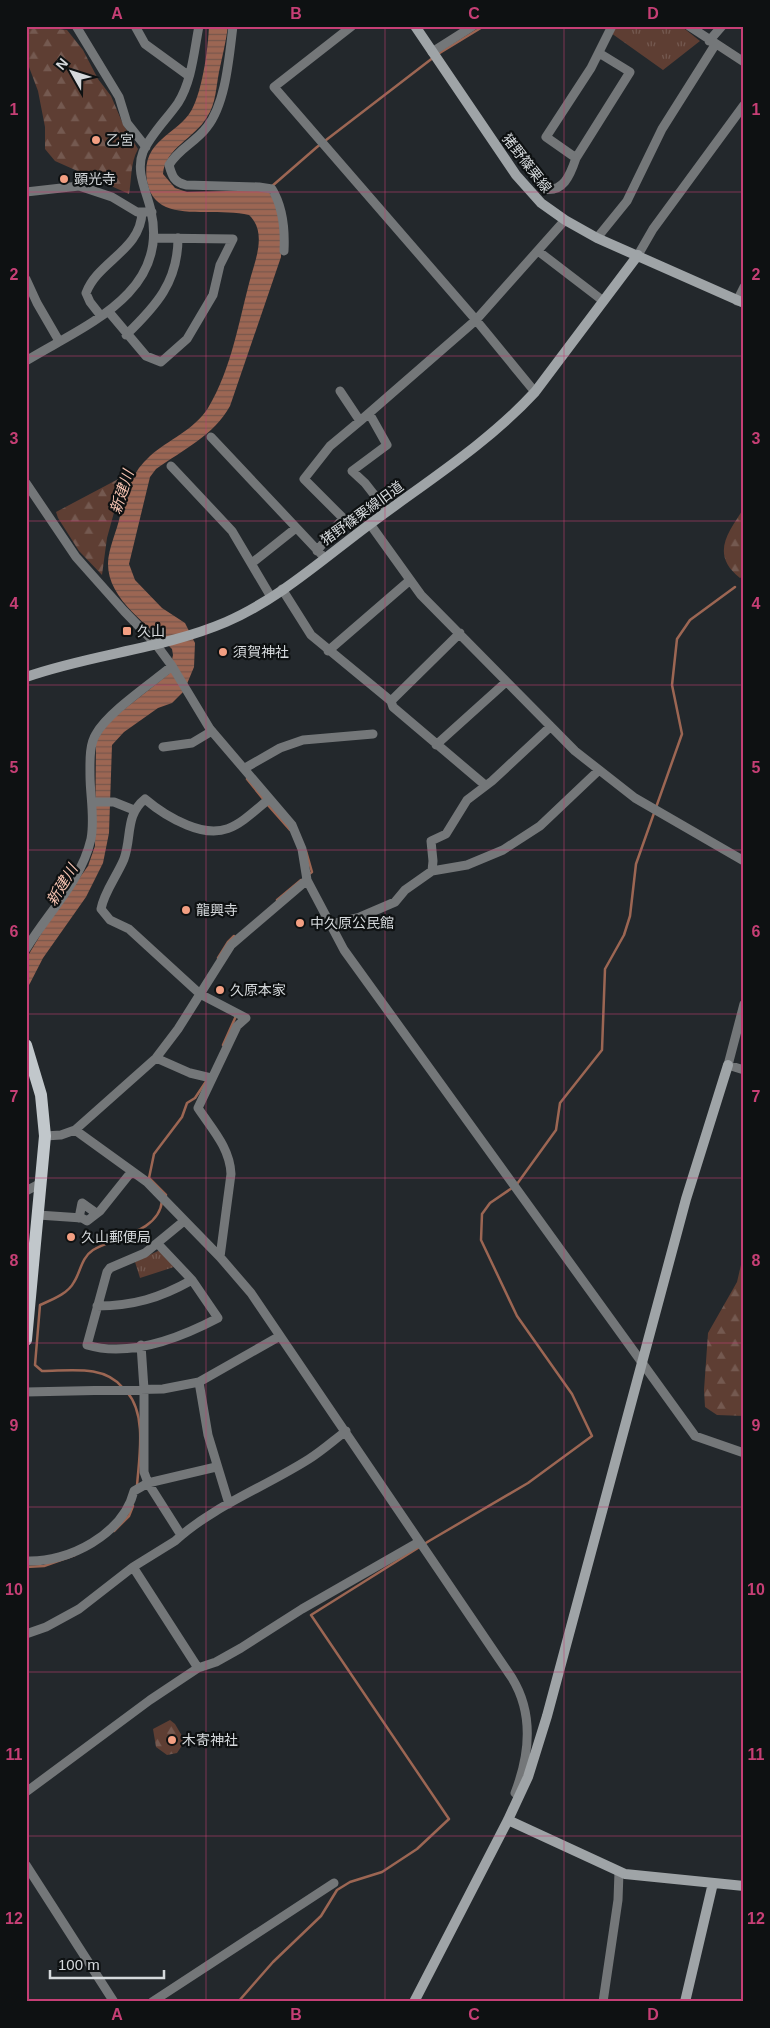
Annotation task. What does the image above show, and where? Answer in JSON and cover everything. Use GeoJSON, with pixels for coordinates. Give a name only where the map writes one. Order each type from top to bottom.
{"type":"FeatureCollection","features":[{"type":"Feature","properties":{"kind":"main road"},"geometry":{"type":"LineString","coordinates":[[26,1045],[41,1095],[45,1136],[26,1340]]}},
{"type":"Feature","properties":{"kind":"street"},"geometry":{"type":"LineString","coordinates":[[76,26],[119,97],[127,123],[146,147]]}},
{"type":"Feature","properties":{"kind":"street"},"geometry":{"type":"LineString","coordinates":[[135,26],[145,44],[188,76]]}},
{"type":"Feature","properties":{"kind":"street"},"geometry":{"type":"LineString","coordinates":[[26,361],[105,314],[126,298],[140,280],[150,257],[154,238],[152,212],[140,175],[142,153],[179,101],[188,76],[199,26]]}},
{"type":"Feature","properties":{"kind":"street"},"geometry":{"type":"LineString","coordinates":[[233,26],[227,66],[216,114],[206,129],[175,154],[169,165],[171,176],[176,182],[186,184],[272,189],[278,199],[285,236],[284,251]]}},
{"type":"Feature","properties":{"kind":"street"},"geometry":{"type":"LineString","coordinates":[[352,26],[274,87],[476,320],[535,392]]}},
{"type":"Feature","properties":{"kind":"street","name":"猪野篠栗線"},"geometry":{"type":"LineString","coordinates":[[415,26],[516,176],[541,203],[565,220],[597,238],[638,254],[741,302]]}},
{"type":"Feature","properties":{"kind":"street"},"geometry":{"type":"LineString","coordinates":[[432,52],[473,26]]}},
{"type":"Feature","properties":{"kind":"street"},"geometry":{"type":"LineString","coordinates":[[576,158],[546,136],[599,54],[612,26]]}},
{"type":"Feature","properties":{"kind":"street"},"geometry":{"type":"LineString","coordinates":[[689,26],[712,43],[744,62]]}},
{"type":"Feature","properties":{"kind":"street"},"geometry":{"type":"LineString","coordinates":[[597,238],[627,201],[662,129],[722,26]]}},
{"type":"Feature","properties":{"kind":"street"},"geometry":{"type":"LineString","coordinates":[[543,188],[554,191],[561,188],[573,168],[576,158],[630,72],[599,54]]}},
{"type":"Feature","properties":{"kind":"street"},"geometry":{"type":"LineString","coordinates":[[638,254],[653,229],[744,105]]}},
{"type":"Feature","properties":{"kind":"street"},"geometry":{"type":"LineString","coordinates":[[26,192],[79,186],[112,196],[137,212],[152,212]]}},
{"type":"Feature","properties":{"kind":"street"},"geometry":{"type":"LineString","coordinates":[[142,212],[138,231],[131,242],[90,283],[86,293],[90,302],[105,314],[146,356],[161,362],[187,338],[213,295],[220,265],[234,239],[154,238]]}},
{"type":"Feature","properties":{"kind":"street"},"geometry":{"type":"LineString","coordinates":[[211,437],[321,554],[343,518],[304,479],[330,446],[476,320],[565,220]]}},
{"type":"Feature","properties":{"kind":"street"},"geometry":{"type":"LineString","coordinates":[[126,335],[150,312],[162,295],[178,257],[178,238]]}},
{"type":"Feature","properties":{"kind":"street"},"geometry":{"type":"LineString","coordinates":[[538,250],[602,300]]}},
{"type":"Feature","properties":{"kind":"street","name":"猪野篠栗線旧道"},"geometry":{"type":"LineString","coordinates":[[26,677],[54,667],[197,633],[227,622],[282,589],[321,554],[370,524],[477,445],[515,413],[535,392],[638,254]]}},
{"type":"Feature","properties":{"kind":"street"},"geometry":{"type":"LineString","coordinates":[[26,279],[37,303],[59,341]]}},
{"type":"Feature","properties":{"kind":"street"},"geometry":{"type":"LineString","coordinates":[[741,302],[744,287]]}},
{"type":"Feature","properties":{"kind":"street"},"geometry":{"type":"LineString","coordinates":[[340,391],[360,421]]}},
{"type":"Feature","properties":{"kind":"street"},"geometry":{"type":"LineString","coordinates":[[369,413],[387,445],[352,471],[365,483],[387,511]]}},
{"type":"Feature","properties":{"kind":"street"},"geometry":{"type":"LineString","coordinates":[[171,466],[232,530],[271,596]]}},
{"type":"Feature","properties":{"kind":"street"},"geometry":{"type":"LineString","coordinates":[[26,483],[76,557],[155,643],[172,666],[212,731],[294,828],[302,849],[307,880],[357,969],[597,1298],[642,1364],[695,1436],[744,1453]]}},
{"type":"Feature","properties":{"kind":"street"},"geometry":{"type":"LineString","coordinates":[[370,524],[409,581],[506,682],[598,772],[654,810],[744,861]]}},
{"type":"Feature","properties":{"kind":"street"},"geometry":{"type":"LineString","coordinates":[[252,563],[296,528]]}},
{"type":"Feature","properties":{"kind":"street"},"geometry":{"type":"LineString","coordinates":[[328,651],[409,581]]}},
{"type":"Feature","properties":{"kind":"street"},"geometry":{"type":"LineString","coordinates":[[282,589],[311,635],[328,651],[391,701],[393,708],[485,785]]}},
{"type":"Feature","properties":{"kind":"street"},"geometry":{"type":"LineString","coordinates":[[391,701],[460,634]]}},
{"type":"Feature","properties":{"kind":"street"},"geometry":{"type":"LineString","coordinates":[[26,950],[77,875],[91,838],[93,802],[90,777],[91,745],[96,733],[112,716],[172,666]]}},
{"type":"Feature","properties":{"kind":"street"},"geometry":{"type":"LineString","coordinates":[[436,745],[506,682]]}},
{"type":"Feature","properties":{"kind":"street"},"geometry":{"type":"LineString","coordinates":[[432,871],[434,861],[431,841],[446,834],[467,800],[550,726]]}},
{"type":"Feature","properties":{"kind":"street"},"geometry":{"type":"LineString","coordinates":[[163,747],[192,743],[212,731]]}},
{"type":"Feature","properties":{"kind":"street"},"geometry":{"type":"LineString","coordinates":[[245,768],[280,748],[303,740],[373,734]]}},
{"type":"Feature","properties":{"kind":"street"},"geometry":{"type":"LineString","coordinates":[[331,924],[360,916],[395,902],[405,890],[432,871],[466,865],[503,850],[540,826],[598,772]]}},
{"type":"Feature","properties":{"kind":"street"},"geometry":{"type":"LineString","coordinates":[[220,1256],[231,1174],[230,1161],[224,1146],[198,1108],[237,1026],[246,1018],[200,994],[129,929],[110,920],[101,909],[124,859],[127,833],[134,810],[145,798],[163,814],[204,832],[212,833],[227,829],[240,822],[269,800]]}},
{"type":"Feature","properties":{"kind":"street"},"geometry":{"type":"LineString","coordinates":[[93,802],[114,802],[134,810]]}},
{"type":"Feature","properties":{"kind":"street"},"geometry":{"type":"LineString","coordinates":[[45,1136],[75,1130],[156,1058],[178,1029],[232,945],[307,880]]}},
{"type":"Feature","properties":{"kind":"street"},"geometry":{"type":"LineString","coordinates":[[414,2002],[508,1820],[528,1777],[547,1716],[686,1199],[728,1065],[744,1004]]}},
{"type":"Feature","properties":{"kind":"street"},"geometry":{"type":"LineString","coordinates":[[156,1058],[190,1073],[212,1078]]}},
{"type":"Feature","properties":{"kind":"street"},"geometry":{"type":"LineString","coordinates":[[728,1065],[744,1070]]}},
{"type":"Feature","properties":{"kind":"street"},"geometry":{"type":"LineString","coordinates":[[75,1130],[148,1182],[220,1256],[250,1294],[346,1431],[520,1692],[526,1707],[528,1742],[522,1776],[515,1793],[518,1796]]}},
{"type":"Feature","properties":{"kind":"street"},"geometry":{"type":"LineString","coordinates":[[38,1215],[78,1218],[87,1221],[132,1171]]}},
{"type":"Feature","properties":{"kind":"street"},"geometry":{"type":"LineString","coordinates":[[26,1191],[41,1183]]}},
{"type":"Feature","properties":{"kind":"street"},"geometry":{"type":"LineString","coordinates":[[78,1218],[82,1203],[96,1213]]}},
{"type":"Feature","properties":{"kind":"street"},"geometry":{"type":"LineString","coordinates":[[158,1244],[192,1280],[218,1318],[184,1335],[142,1345],[116,1349],[87,1345],[107,1272],[110,1268],[145,1253],[184,1221]]}},
{"type":"Feature","properties":{"kind":"street"},"geometry":{"type":"LineString","coordinates":[[97,1306],[125,1306],[172,1291],[192,1280]]}},
{"type":"Feature","properties":{"kind":"street"},"geometry":{"type":"LineString","coordinates":[[26,1392],[125,1388],[163,1389],[199,1382],[280,1336]]}},
{"type":"Feature","properties":{"kind":"street"},"geometry":{"type":"LineString","coordinates":[[142,1345],[144,1472],[148,1483],[181,1535]]}},
{"type":"Feature","properties":{"kind":"street"},"geometry":{"type":"LineString","coordinates":[[199,1382],[216,1468],[228,1504]]}},
{"type":"Feature","properties":{"kind":"street"},"geometry":{"type":"LineString","coordinates":[[26,1634],[46,1627],[79,1609],[133,1567],[181,1535],[228,1504],[309,1459],[346,1431]]}},
{"type":"Feature","properties":{"kind":"street"},"geometry":{"type":"LineString","coordinates":[[26,1561],[47,1561],[67,1555],[93,1541],[123,1517],[134,1490],[148,1483],[216,1468]]}},
{"type":"Feature","properties":{"kind":"street"},"geometry":{"type":"LineString","coordinates":[[26,1792],[150,1700],[198,1668],[216,1662],[241,1648],[302,1609],[419,1542]]}},
{"type":"Feature","properties":{"kind":"street"},"geometry":{"type":"LineString","coordinates":[[133,1567],[198,1668]]}},
{"type":"Feature","properties":{"kind":"street"},"geometry":{"type":"LineString","coordinates":[[508,1820],[618,1872],[744,1886]]}},
{"type":"Feature","properties":{"kind":"street"},"geometry":{"type":"LineString","coordinates":[[26,1865],[114,2002]]}},
{"type":"Feature","properties":{"kind":"street"},"geometry":{"type":"LineString","coordinates":[[603,2002],[618,1900],[618,1872]]}},
{"type":"Feature","properties":{"kind":"street"},"geometry":{"type":"LineString","coordinates":[[152,2002],[334,1883]]}},
{"type":"Feature","properties":{"kind":"street"},"geometry":{"type":"LineString","coordinates":[[685,2002],[713,1883]]}},
{"type":"Feature","properties":{"kind":"green space"},"geometry":{"type":"Polygon","coordinates":[[[29,26],[67,30],[83,50],[98,79],[111,96],[123,124],[138,149],[132,166],[129,194],[55,161],[45,149],[45,127],[38,91],[26,59],[26,33],[29,26]]]}},
{"type":"Feature","properties":{"kind":"green space"},"geometry":{"type":"Polygon","coordinates":[[[616,26],[681,26],[700,41],[663,70],[611,33],[616,26]]]}},
{"type":"Feature","properties":{"kind":"green space"},"geometry":{"type":"Polygon","coordinates":[[[124,476],[107,538],[102,575],[79,551],[56,512],[124,476]]]}},
{"type":"Feature","properties":{"kind":"green space"},"geometry":{"type":"Polygon","coordinates":[[[744,508],[744,576],[740,578],[731,569],[724,552],[725,543],[732,526],[744,508]]]}},
{"type":"Feature","properties":{"kind":"green space"},"geometry":{"type":"Polygon","coordinates":[[[160,1250],[174,1267],[140,1278],[135,1262],[160,1250]]]}},
{"type":"Feature","properties":{"kind":"green space"},"geometry":{"type":"Polygon","coordinates":[[[744,1252],[744,1416],[717,1415],[705,1407],[704,1390],[708,1333],[737,1282],[744,1252]]]}},
{"type":"Feature","properties":{"kind":"green space"},"geometry":{"type":"Polygon","coordinates":[[[170,1720],[175,1724],[185,1741],[177,1753],[167,1755],[156,1747],[153,1729],[170,1720]]]}},
{"type":"Feature","properties":{"kind":"shaded area"},"geometry":{"type":"Polygon","coordinates":[[[209,26],[228,26],[212,107],[202,124],[169,157],[163,174],[175,188],[187,192],[262,190],[269,192],[278,215],[281,257],[230,406],[207,434],[156,469],[150,477],[129,564],[135,580],[162,608],[185,623],[195,643],[194,667],[184,691],[172,703],[158,708],[124,732],[112,745],[109,833],[103,863],[86,897],[43,958],[26,991],[26,959],[50,919],[88,866],[95,846],[96,742],[108,722],[169,674],[173,655],[172,649],[131,611],[122,600],[110,577],[109,552],[125,499],[138,469],[157,450],[196,423],[208,408],[216,393],[234,344],[259,244],[257,228],[249,215],[228,212],[184,211],[166,207],[153,197],[147,181],[147,166],[150,155],[163,138],[181,123],[194,105],[205,66],[209,26]]]}},
{"type":"Feature","properties":{"kind":"waterway"},"geometry":{"type":"LineString","coordinates":[[438,54],[484,26]]}},
{"type":"Feature","properties":{"kind":"waterway"},"geometry":{"type":"LineString","coordinates":[[271,187],[317,147],[434,57]]}},
{"type":"Feature","properties":{"kind":"waterway"},"geometry":{"type":"LineString","coordinates":[[517,1184],[556,1130],[560,1103],[602,1050],[605,969],[624,935],[630,916],[636,864],[682,734],[672,685],[677,639],[690,620],[735,587]]}},
{"type":"Feature","properties":{"kind":"waterway"},"geometry":{"type":"LineString","coordinates":[[247,779],[264,800]]}},
{"type":"Feature","properties":{"kind":"waterway"},"geometry":{"type":"LineString","coordinates":[[267,804],[290,830]]}},
{"type":"Feature","properties":{"kind":"waterway"},"geometry":{"type":"LineString","coordinates":[[306,851],[312,872],[308,875]]}},
{"type":"Feature","properties":{"kind":"waterway"},"geometry":{"type":"LineString","coordinates":[[277,900],[301,880]]}},
{"type":"Feature","properties":{"kind":"waterway"},"geometry":{"type":"LineString","coordinates":[[218,958],[234,936]]}},
{"type":"Feature","properties":{"kind":"waterway"},"geometry":{"type":"LineString","coordinates":[[223,1045],[236,1016]]}},
{"type":"Feature","properties":{"kind":"waterway"},"geometry":{"type":"LineString","coordinates":[[165,1197],[166,1195],[149,1178],[154,1154],[182,1117],[187,1103],[195,1098],[207,1080]]}},
{"type":"Feature","properties":{"kind":"waterway"},"geometry":{"type":"LineString","coordinates":[[238,2002],[273,1962],[321,1916],[337,1890],[350,1882],[382,1872],[417,1849],[449,1819],[311,1615],[429,1541],[528,1483],[592,1436],[572,1394],[517,1316],[481,1240],[482,1214],[490,1203],[512,1188]]}},
{"type":"Feature","properties":{"kind":"waterway"},"geometry":{"type":"LineString","coordinates":[[123,1388],[115,1380],[96,1372],[86,1370],[42,1371],[35,1365],[40,1305],[68,1290],[86,1257],[93,1250],[145,1227],[159,1211],[162,1201]]}},
{"type":"Feature","properties":{"kind":"waterway"},"geometry":{"type":"LineString","coordinates":[[127,1392],[133,1401],[139,1424],[140,1450],[137,1486]]}},
{"type":"Feature","properties":{"kind":"waterway"},"geometry":{"type":"LineString","coordinates":[[114,1531],[129,1516],[133,1506]]}},
{"type":"Feature","properties":{"kind":"waterway"},"geometry":{"type":"LineString","coordinates":[[26,1567],[44,1566],[75,1555]]}},
{"type":"Feature","properties":{"kind":"place","name":"乙宮"},"geometry":{"type":"Point","coordinates":[96,140]}},
{"type":"Feature","properties":{"kind":"place","name":"顕光寺"},"geometry":{"type":"Point","coordinates":[64,179]}},
{"type":"Feature","properties":{"kind":"place","name":"久山"},"geometry":{"type":"Point","coordinates":[127,631]}},
{"type":"Feature","properties":{"kind":"place","name":"須賀神社"},"geometry":{"type":"Point","coordinates":[223,652]}},
{"type":"Feature","properties":{"kind":"place","name":"龍興寺"},"geometry":{"type":"Point","coordinates":[186,910]}},
{"type":"Feature","properties":{"kind":"place","name":"中久原公民館"},"geometry":{"type":"Point","coordinates":[300,923]}},
{"type":"Feature","properties":{"kind":"place","name":"久原本家"},"geometry":{"type":"Point","coordinates":[220,990]}},
{"type":"Feature","properties":{"kind":"place","name":"久山郵便局"},"geometry":{"type":"Point","coordinates":[71,1237]}},
{"type":"Feature","properties":{"kind":"place","name":"木寄神社"},"geometry":{"type":"Point","coordinates":[172,1740]}},
{"type":"Feature","properties":{"kind":"water label","name":"新建川"},"geometry":{"type":"Point","coordinates":[122,492]}},
{"type":"Feature","properties":{"kind":"water label","name":"新建川"},"geometry":{"type":"Point","coordinates":[62,885]}}]}
